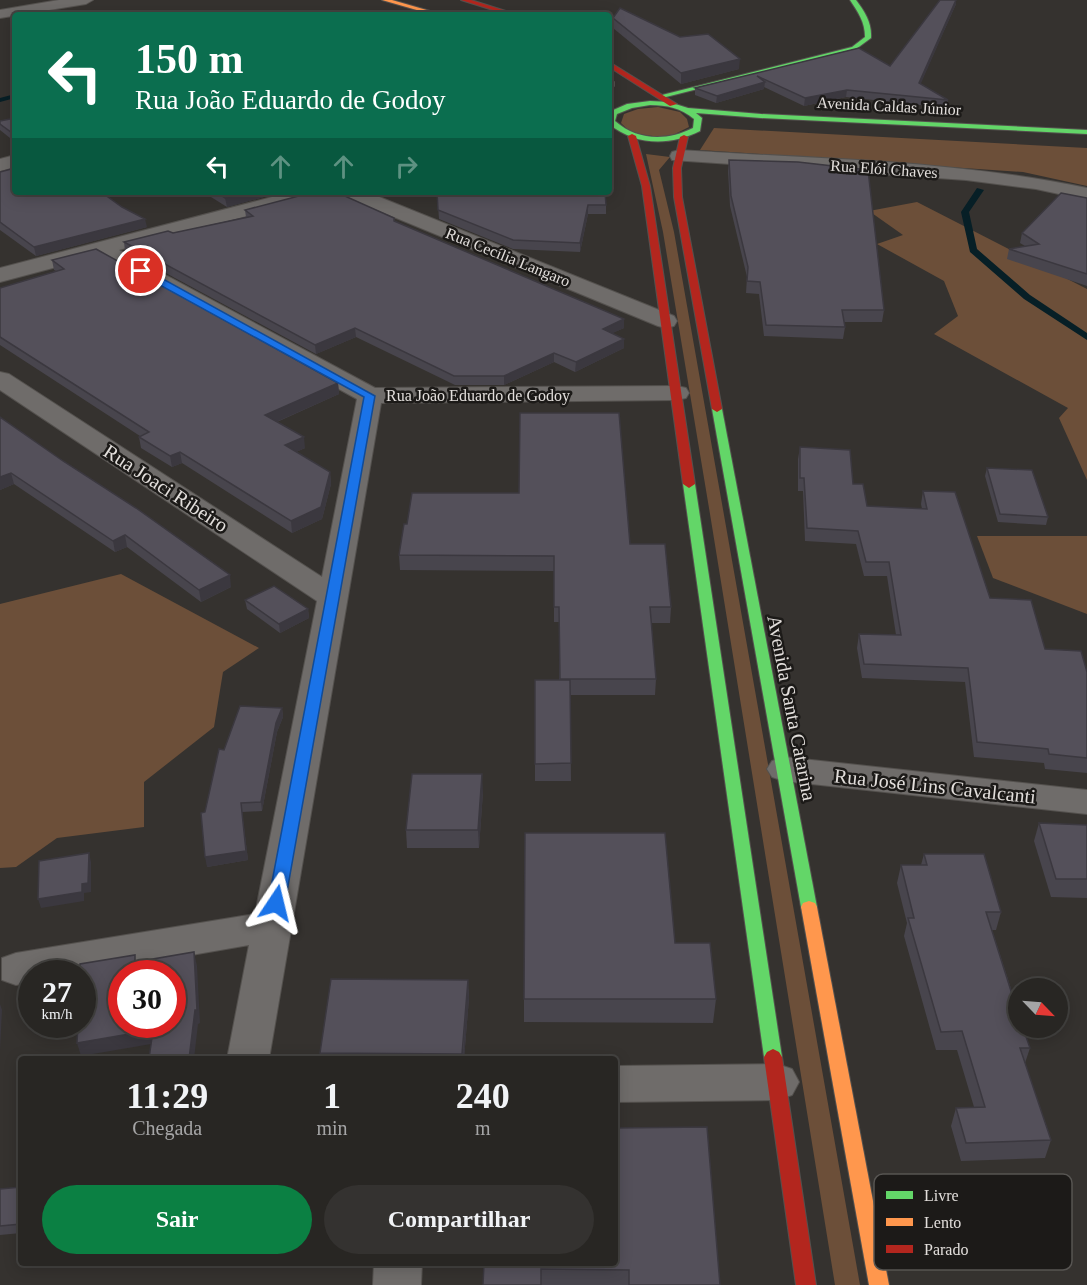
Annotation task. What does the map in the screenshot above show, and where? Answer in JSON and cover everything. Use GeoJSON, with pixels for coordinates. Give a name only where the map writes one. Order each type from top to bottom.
{"type":"FeatureCollection","features":[{"type":"Feature","properties":{"kind":"main road"},"geometry":{"type":"LineString","coordinates":[[385,0],[430,12]]}},
{"type":"Feature","properties":{"kind":"main road"},"geometry":{"type":"LineString","coordinates":[[464,0],[506,12]]}},
{"type":"Feature","properties":{"kind":"main road"},"geometry":{"type":"LineString","coordinates":[[612,112],[662,96],[841,52],[863,43],[868,38],[868,23],[853,0]]}},
{"type":"Feature","properties":{"kind":"main road"},"geometry":{"type":"LineString","coordinates":[[612,66],[675,105]]}},
{"type":"Feature","properties":{"kind":"main road"},"geometry":{"type":"LineString","coordinates":[[612,83],[662,96]]}},
{"type":"Feature","properties":{"kind":"main road"},"geometry":{"type":"LineString","coordinates":[[675,105],[679,97],[696,88]]}},
{"type":"Feature","properties":{"kind":"main road"},"geometry":{"type":"LineString","coordinates":[[612,112],[639,104],[675,105]]}},
{"type":"Feature","properties":{"kind":"main road","name":"Avenida Caldas Júnior"},"geometry":{"type":"LineString","coordinates":[[675,105],[689,110],[760,116],[1087,132]]}},
{"type":"Feature","properties":{"kind":"main road"},"geometry":{"type":"LineString","coordinates":[[612,122],[614,127],[632,136],[661,140],[681,147],[699,125],[698,118],[689,110]]}},
{"type":"Feature","properties":{"kind":"main road","name":"Avenida Caldas Júnior"},"geometry":{"type":"LineString","coordinates":[[699,125],[762,125],[1087,140]]}},
{"type":"Feature","properties":{"kind":"main road"},"geometry":{"type":"LineString","coordinates":[[632,136],[646,186],[806,1285]]}},
{"type":"Feature","properties":{"kind":"main road","name":"Avenida Santa Catarina"},"geometry":{"type":"LineString","coordinates":[[681,147],[676,182],[678,197],[874,1258]]}},
{"type":"Feature","properties":{"kind":"main road","name":"Avenida Santa Catarina"},"geometry":{"type":"LineString","coordinates":[[876,1270],[879,1285]]}},
{"type":"Feature","properties":{"kind":"street"},"geometry":{"type":"LineString","coordinates":[[0,14],[60,2],[86,0]]}},
{"type":"Feature","properties":{"kind":"street","name":"Rua Elói Chaves"},"geometry":{"type":"LineString","coordinates":[[681,147],[1000,178],[1087,194]]}},
{"type":"Feature","properties":{"kind":"street"},"geometry":{"type":"LineString","coordinates":[[0,274],[303,195]]}},
{"type":"Feature","properties":{"kind":"street","name":"Rua Cecília Langaro"},"geometry":{"type":"LineString","coordinates":[[357,195],[666,321]]}},
{"type":"Feature","properties":{"kind":"street","name":"Rua João Eduardo de Godoy"},"geometry":{"type":"LineString","coordinates":[[100,248],[370,396],[677,393]]}},
{"type":"Feature","properties":{"kind":"street","name":"Rua Joaci Ribeiro"},"geometry":{"type":"LineString","coordinates":[[0,378],[332,597]]}},
{"type":"Feature","properties":{"kind":"street"},"geometry":{"type":"LineString","coordinates":[[249,1056],[370,396]]}},
{"type":"Feature","properties":{"kind":"street","name":"Rua José Lins Cavalcanti"},"geometry":{"type":"LineString","coordinates":[[784,769],[1087,802]]}},
{"type":"Feature","properties":{"kind":"street"},"geometry":{"type":"LineString","coordinates":[[16,969],[272,926]]}},
{"type":"Feature","properties":{"kind":"street"},"geometry":{"type":"LineString","coordinates":[[618,1084],[777,1082]]}},
{"type":"Feature","properties":{"kind":"street"},"geometry":{"type":"LineString","coordinates":[[397,1285],[398,1266]]}},
{"type":"Feature","properties":{"kind":"shaded area"},"geometry":{"type":"Polygon","coordinates":[[[658,107],[680,112],[687,119],[689,127],[667,138],[631,133],[621,123],[624,114],[638,109],[658,107]]]}},
{"type":"Feature","properties":{"kind":"shaded area"},"geometry":{"type":"Polygon","coordinates":[[[714,128],[1087,148],[1087,186],[1023,172],[700,150],[714,128]]]}},
{"type":"Feature","properties":{"kind":"shaded area"},"geometry":{"type":"Polygon","coordinates":[[[646,154],[670,157],[659,170],[674,232],[860,1285],[835,1285],[663,232],[646,154]]]}},
{"type":"Feature","properties":{"kind":"shaded area"},"geometry":{"type":"Polygon","coordinates":[[[917,202],[1087,289],[1087,480],[1059,418],[1068,408],[934,334],[958,316],[944,281],[877,244],[903,235],[869,211],[917,202]]]}},
{"type":"Feature","properties":{"kind":"shaded area"},"geometry":{"type":"Polygon","coordinates":[[[977,536],[1087,536],[1087,614],[993,578],[977,536]]]}},
{"type":"Feature","properties":{"kind":"shaded area"},"geometry":{"type":"Polygon","coordinates":[[[121,574],[259,648],[223,672],[214,727],[144,782],[144,827],[57,838],[16,867],[0,868],[0,604],[121,574]]]}},
{"type":"Feature","properties":{"kind":"building"},"geometry":{"type":"Polygon","coordinates":[[[940,0],[956,0],[919,83],[948,100],[847,90],[805,98],[757,76],[765,82],[717,96],[695,88],[859,48],[890,66],[940,0]]]}},
{"type":"Feature","properties":{"kind":"building"},"geometry":{"type":"Polygon","coordinates":[[[620,8],[680,37],[708,34],[740,59],[681,73],[613,18],[620,8]]]}},
{"type":"Feature","properties":{"kind":"building"},"geometry":{"type":"Polygon","coordinates":[[[12,119],[12,133],[0,124],[0,121],[12,119]]]}},
{"type":"Feature","properties":{"kind":"building"},"geometry":{"type":"Polygon","coordinates":[[[729,160],[798,162],[868,170],[884,310],[842,310],[845,327],[766,325],[760,282],[747,281],[748,267],[731,196],[729,160]]]}},
{"type":"Feature","properties":{"kind":"building"},"geometry":{"type":"Polygon","coordinates":[[[12,169],[12,195],[105,195],[145,219],[34,247],[0,222],[0,172],[12,169]]]}},
{"type":"Feature","properties":{"kind":"building"},"geometry":{"type":"Polygon","coordinates":[[[1061,193],[1087,198],[1087,274],[1009,249],[1039,244],[1022,233],[1061,193]]]}},
{"type":"Feature","properties":{"kind":"building"},"geometry":{"type":"Polygon","coordinates":[[[220,195],[236,195],[225,198],[220,195]]]}},
{"type":"Feature","properties":{"kind":"building"},"geometry":{"type":"Polygon","coordinates":[[[302,195],[343,195],[394,218],[394,221],[624,319],[603,329],[624,339],[576,362],[554,353],[504,376],[454,376],[355,328],[315,345],[124,242],[168,231],[173,233],[253,216],[245,210],[302,195]]]}},
{"type":"Feature","properties":{"kind":"building"},"geometry":{"type":"Polygon","coordinates":[[[437,195],[605,195],[606,205],[588,205],[580,243],[513,240],[438,210],[437,195]]]}},
{"type":"Feature","properties":{"kind":"building"},"geometry":{"type":"Polygon","coordinates":[[[96,249],[338,383],[265,415],[304,437],[285,445],[330,472],[321,507],[291,521],[180,452],[170,456],[139,437],[149,432],[0,337],[0,288],[64,269],[52,260],[96,249]]]}},
{"type":"Feature","properties":{"kind":"building"},"geometry":{"type":"Polygon","coordinates":[[[520,413],[619,413],[630,544],[665,544],[671,607],[650,607],[656,679],[560,679],[559,607],[554,607],[554,556],[399,555],[412,493],[519,493],[520,413]]]}},
{"type":"Feature","properties":{"kind":"building"},"geometry":{"type":"Polygon","coordinates":[[[0,417],[136,508],[230,575],[199,590],[125,535],[113,541],[11,473],[0,477],[0,417]]]}},
{"type":"Feature","properties":{"kind":"building"},"geometry":{"type":"Polygon","coordinates":[[[800,447],[850,450],[853,484],[863,484],[867,506],[927,509],[923,491],[955,492],[990,598],[1031,600],[1045,649],[1081,651],[1087,672],[1087,758],[1049,754],[1048,749],[977,742],[968,668],[864,664],[859,634],[901,635],[889,562],[866,562],[858,531],[807,528],[804,478],[800,478],[800,447]]]}},
{"type":"Feature","properties":{"kind":"building"},"geometry":{"type":"Polygon","coordinates":[[[987,468],[1032,470],[1048,517],[1000,514],[987,468]]]}},
{"type":"Feature","properties":{"kind":"building"},"geometry":{"type":"Polygon","coordinates":[[[274,586],[308,609],[279,624],[245,600],[274,586]]]}},
{"type":"Feature","properties":{"kind":"building"},"geometry":{"type":"Polygon","coordinates":[[[535,680],[570,680],[571,763],[535,764],[535,680]]]}},
{"type":"Feature","properties":{"kind":"building"},"geometry":{"type":"Polygon","coordinates":[[[240,706],[282,708],[276,723],[261,802],[241,803],[246,851],[205,857],[201,813],[205,812],[219,749],[224,750],[240,706]]]}},
{"type":"Feature","properties":{"kind":"building"},"geometry":{"type":"Polygon","coordinates":[[[412,774],[482,774],[478,830],[406,830],[412,774]]]}},
{"type":"Feature","properties":{"kind":"building"},"geometry":{"type":"Polygon","coordinates":[[[1039,823],[1087,825],[1087,879],[1056,879],[1039,823]]]}},
{"type":"Feature","properties":{"kind":"building"},"geometry":{"type":"Polygon","coordinates":[[[525,833],[665,833],[675,943],[710,943],[716,999],[524,999],[525,833]]]}},
{"type":"Feature","properties":{"kind":"building"},"geometry":{"type":"Polygon","coordinates":[[[89,853],[88,883],[82,884],[82,892],[38,899],[39,861],[89,853]]]}},
{"type":"Feature","properties":{"kind":"building"},"geometry":{"type":"Polygon","coordinates":[[[924,854],[984,854],[1001,912],[986,912],[1008,981],[1008,1038],[1026,1038],[1030,1048],[1020,1048],[1051,1140],[966,1143],[956,1108],[985,1107],[962,1031],[941,1032],[908,918],[914,918],[901,865],[927,865],[924,854]]]}},
{"type":"Feature","properties":{"kind":"building"},"geometry":{"type":"Polygon","coordinates":[[[194,952],[197,1010],[195,1010],[189,1056],[149,1056],[152,1038],[186,1038],[186,960],[147,960],[194,952]]]}},
{"type":"Feature","properties":{"kind":"building"},"geometry":{"type":"Polygon","coordinates":[[[135,955],[135,960],[108,960],[108,1038],[77,1043],[77,1038],[96,1038],[96,961],[135,955]]]}},
{"type":"Feature","properties":{"kind":"building"},"geometry":{"type":"Polygon","coordinates":[[[331,979],[468,980],[462,1054],[320,1053],[331,979]]]}},
{"type":"Feature","properties":{"kind":"building"},"geometry":{"type":"Polygon","coordinates":[[[707,1127],[720,1285],[629,1285],[629,1270],[541,1269],[541,1285],[483,1285],[484,1266],[618,1266],[618,1128],[707,1127]]]}},
{"type":"Feature","properties":{"kind":"building"},"geometry":{"type":"Polygon","coordinates":[[[18,1187],[18,1224],[0,1226],[0,1189],[18,1187]]]}},
{"type":"Feature","properties":{"kind":"waterway"},"geometry":{"type":"LineString","coordinates":[[0,100],[12,97]]}},
{"type":"Feature","properties":{"kind":"waterway"},"geometry":{"type":"LineString","coordinates":[[980,190],[965,212],[973,250],[1027,297],[1087,337]]}},
{"type":"Feature","properties":{"kind":"traffic: fast"},"geometry":{"type":"LineString","coordinates":[[662,96],[854,48],[868,38],[868,27],[853,0]]}},
{"type":"Feature","properties":{"kind":"traffic: fast"},"geometry":{"type":"LineString","coordinates":[[612,123],[630,135],[653,140],[676,138],[697,129],[698,118],[687,110],[669,104],[650,103]]}},
{"type":"Feature","properties":{"kind":"traffic: fast"},"geometry":{"type":"LineString","coordinates":[[612,119],[614,113],[630,106],[650,103]]}},
{"type":"Feature","properties":{"kind":"traffic: fast"},"geometry":{"type":"LineString","coordinates":[[689,110],[761,116],[1087,132]]}},
{"type":"Feature","properties":{"kind":"traffic: fast"},"geometry":{"type":"LineString","coordinates":[[717,409],[809,907]]}},
{"type":"Feature","properties":{"kind":"traffic: fast"},"geometry":{"type":"LineString","coordinates":[[689,484],[773,1057]]}},
{"type":"Feature","properties":{"kind":"traffic: slow"},"geometry":{"type":"LineString","coordinates":[[385,0],[430,12]]}},
{"type":"Feature","properties":{"kind":"traffic: slow"},"geometry":{"type":"LineString","coordinates":[[809,907],[874,1258]]}},
{"type":"Feature","properties":{"kind":"traffic: slow"},"geometry":{"type":"LineString","coordinates":[[876,1270],[879,1285]]}},
{"type":"Feature","properties":{"kind":"traffic: jam"},"geometry":{"type":"LineString","coordinates":[[464,0],[506,12]]}},
{"type":"Feature","properties":{"kind":"traffic: jam"},"geometry":{"type":"LineString","coordinates":[[612,66],[673,104]]}},
{"type":"Feature","properties":{"kind":"traffic: jam"},"geometry":{"type":"LineString","coordinates":[[632,136],[646,186],[689,484]]}},
{"type":"Feature","properties":{"kind":"traffic: jam"},"geometry":{"type":"LineString","coordinates":[[684,137],[677,168],[678,197],[717,409]]}},
{"type":"Feature","properties":{"kind":"traffic: jam"},"geometry":{"type":"LineString","coordinates":[[773,1057],[806,1285]]}},
{"type":"Feature","properties":{"kind":"route"},"geometry":{"type":"LineString","coordinates":[[141,271],[370,396],[276,903]]}}]}
